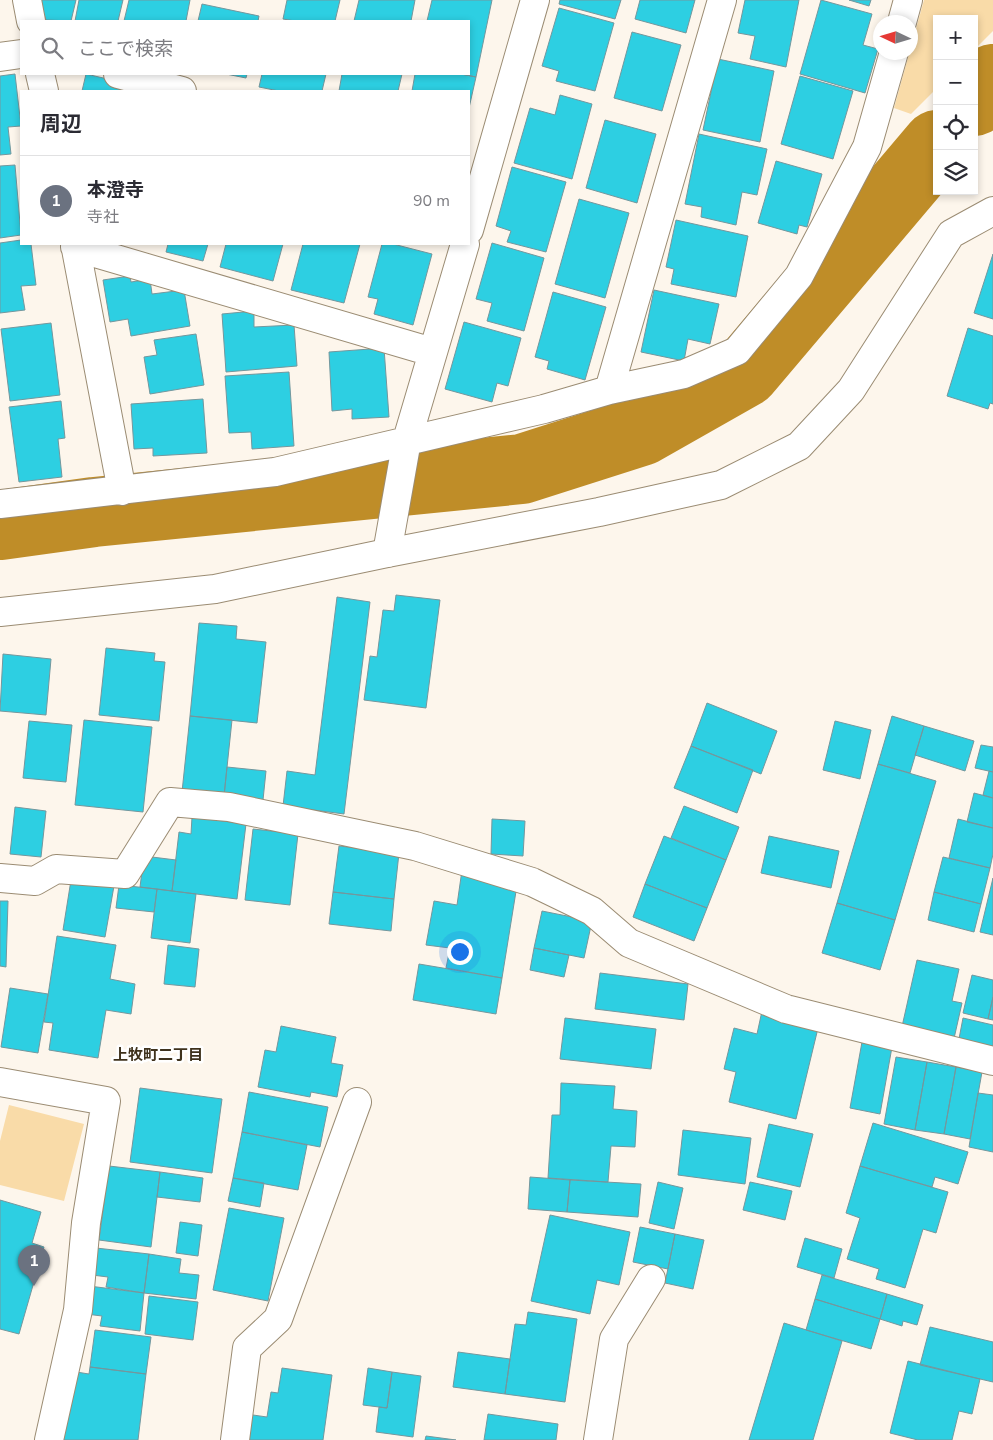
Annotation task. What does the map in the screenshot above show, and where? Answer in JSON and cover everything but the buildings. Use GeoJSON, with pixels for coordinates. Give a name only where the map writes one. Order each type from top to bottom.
{"type":"FeatureCollection","features":[{"type":"Feature","properties":{"kind":"street"},"geometry":{"type":"LineString","coordinates":[[27,0],[31,20]]}},
{"type":"Feature","properties":{"kind":"street"},"geometry":{"type":"LineString","coordinates":[[470,223],[477,171],[535,0]]}},
{"type":"Feature","properties":{"kind":"street"},"geometry":{"type":"LineString","coordinates":[[609,390],[722,0]]}},
{"type":"Feature","properties":{"kind":"street"},"geometry":{"type":"LineString","coordinates":[[904,15],[908,0]]}},
{"type":"Feature","properties":{"kind":"street"},"geometry":{"type":"LineString","coordinates":[[0,57],[20,54]]}},
{"type":"Feature","properties":{"kind":"street"},"geometry":{"type":"LineString","coordinates":[[0,504],[275,472],[544,409],[609,390],[684,374],[737,351],[799,276],[868,147],[892,60]]}},
{"type":"Feature","properties":{"kind":"street"},"geometry":{"type":"LineString","coordinates":[[40,75],[44,90]]}},
{"type":"Feature","properties":{"kind":"street"},"geometry":{"type":"LineString","coordinates":[[122,75],[178,90]]}},
{"type":"Feature","properties":{"kind":"street"},"geometry":{"type":"LineString","coordinates":[[0,612],[215,589],[599,512],[721,485],[799,446],[850,390],[952,234],[993,211]]}},
{"type":"Feature","properties":{"kind":"street"},"geometry":{"type":"LineString","coordinates":[[122,491],[75,245],[432,352]]}},
{"type":"Feature","properties":{"kind":"street"},"geometry":{"type":"LineString","coordinates":[[387,553],[407,440],[465,245]]}},
{"type":"Feature","properties":{"kind":"street"},"geometry":{"type":"LineString","coordinates":[[0,878],[35,881],[56,868],[125,874],[170,802],[229,807],[415,846],[532,882],[592,911],[629,943],[786,1009],[993,1061]]}},
{"type":"Feature","properties":{"kind":"street"},"geometry":{"type":"LineString","coordinates":[[0,1082],[106,1101],[86,1223],[78,1310],[50,1440]]}},
{"type":"Feature","properties":{"kind":"street"},"geometry":{"type":"LineString","coordinates":[[235,1440],[247,1348],[278,1319],[357,1102]]}},
{"type":"Feature","properties":{"kind":"street"},"geometry":{"type":"LineString","coordinates":[[598,1440],[614,1339],[651,1279]]}},
{"type":"Feature","properties":{"kind":"shaded area"},"geometry":{"type":"Polygon","coordinates":[[[924,0],[993,0],[993,31],[978,46],[978,15],[933,15],[933,92],[911,114],[894,108],[907,60],[918,60],[918,22],[924,0]]]}},
{"type":"Feature","properties":{"kind":"shaded area"},"geometry":{"type":"Polygon","coordinates":[[[9,1105],[84,1124],[64,1201],[0,1185],[0,1141],[9,1105]]]}},
{"type":"Feature","properties":{"kind":"waterway"},"geometry":{"type":"LineString","coordinates":[[978,96],[993,79]]}},
{"type":"Feature","properties":{"kind":"waterway"},"geometry":{"type":"LineString","coordinates":[[0,525],[94,512],[522,469],[641,431],[745,372],[933,150]]}},
{"type":"Feature","properties":{"kind":"place","name":"本澄寺"},"geometry":{"type":"Point","coordinates":[34,1286]}},
{"type":"Feature","properties":{"kind":"district","name":"上牧町二丁目"},"geometry":{"type":"Point","coordinates":[158,1055]}}]}
